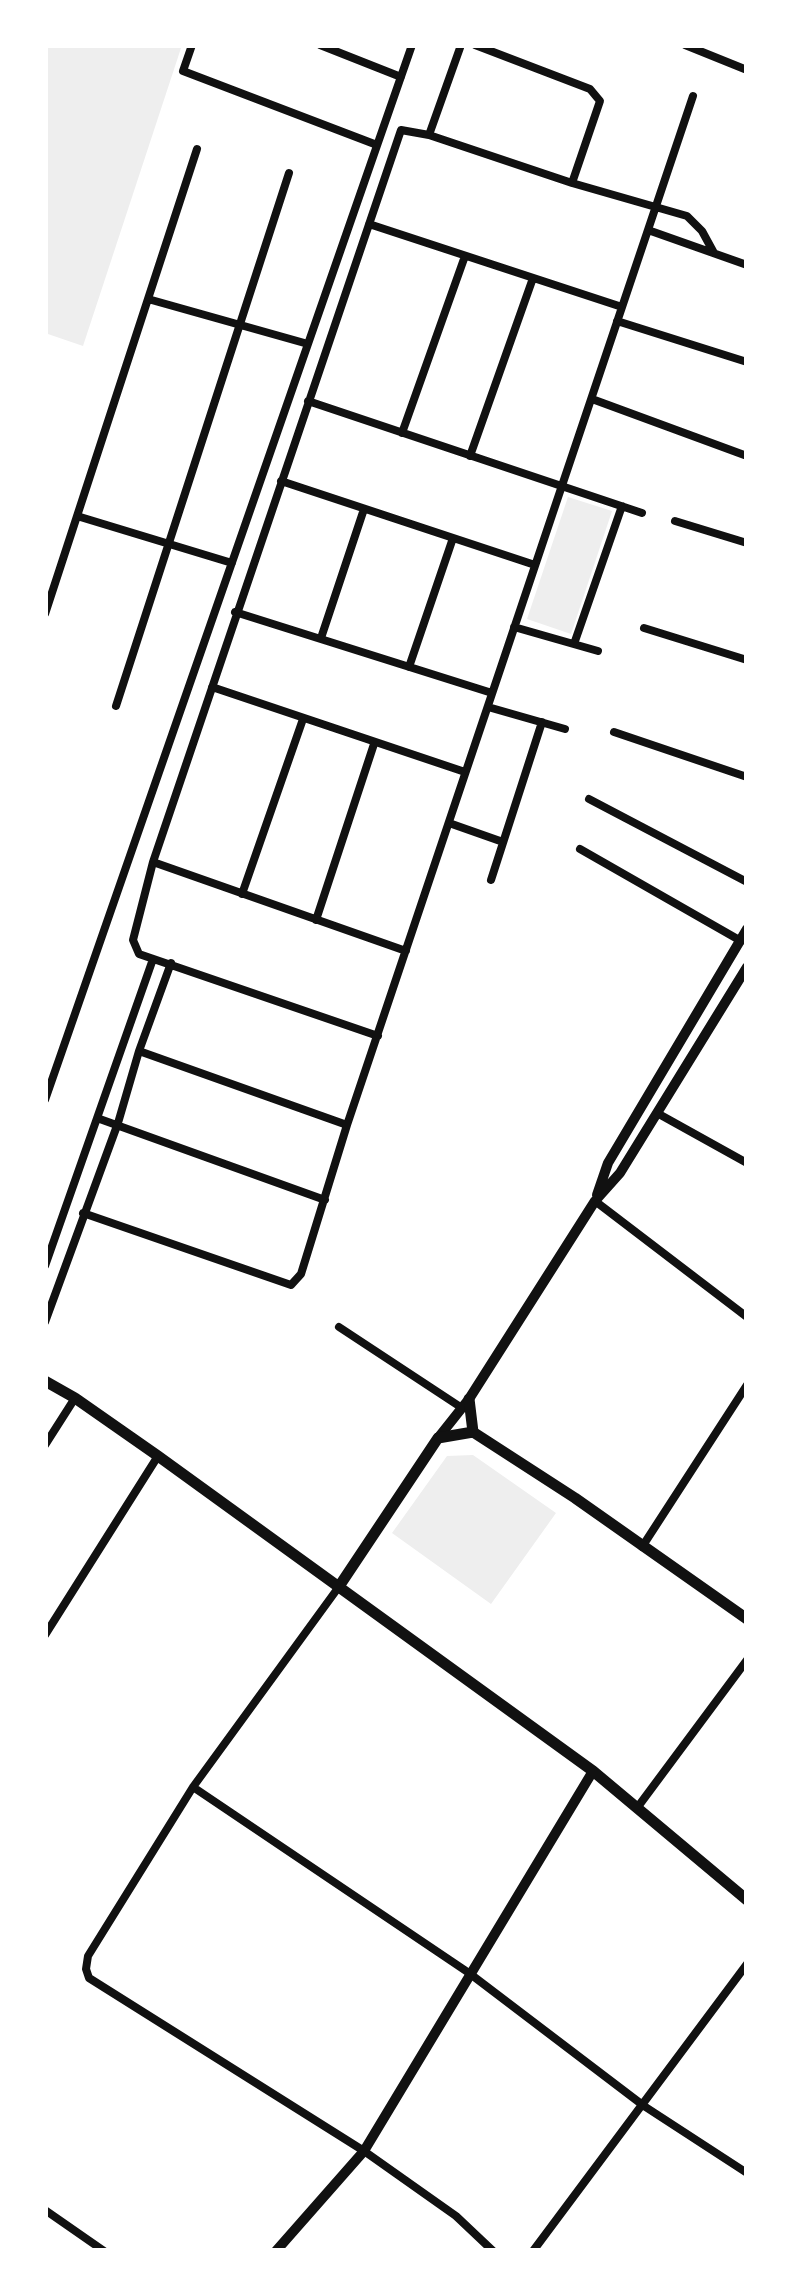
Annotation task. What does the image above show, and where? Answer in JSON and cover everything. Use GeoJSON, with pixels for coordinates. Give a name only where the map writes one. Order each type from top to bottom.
{"type":"FeatureCollection","features":[{"type":"Feature","properties":{"kind":"main road"},"geometry":{"type":"LineString","coordinates":[[595,1201],[608,1164],[747,929]]}},
{"type":"Feature","properties":{"kind":"main road"},"geometry":{"type":"LineString","coordinates":[[338,1588],[438,1438],[466,1404],[595,1201],[620,1174],[747,967]]}},
{"type":"Feature","properties":{"kind":"main road"},"geometry":{"type":"LineString","coordinates":[[45,1381],[158,1456],[593,1771],[747,1900]]}},
{"type":"Feature","properties":{"kind":"main road"},"geometry":{"type":"LineString","coordinates":[[466,1404],[473,1432]]}},
{"type":"Feature","properties":{"kind":"main road"},"geometry":{"type":"LineString","coordinates":[[438,1438],[473,1432],[747,1619]]}},
{"type":"Feature","properties":{"kind":"main road"},"geometry":{"type":"LineString","coordinates":[[276,2251],[364,2151],[593,1771]]}},
{"type":"Feature","properties":{"kind":"street"},"geometry":{"type":"LineString","coordinates":[[192,45],[184,71],[377,145]]}},
{"type":"Feature","properties":{"kind":"street"},"geometry":{"type":"LineString","coordinates":[[320,45],[401,77]]}},
{"type":"Feature","properties":{"kind":"street"},"geometry":{"type":"LineString","coordinates":[[45,1100],[412,45]]}},
{"type":"Feature","properties":{"kind":"street"},"geometry":{"type":"LineString","coordinates":[[429,135],[461,45]]}},
{"type":"Feature","properties":{"kind":"street"},"geometry":{"type":"LineString","coordinates":[[475,45],[596,94],[600,102],[572,183]]}},
{"type":"Feature","properties":{"kind":"street"},"geometry":{"type":"LineString","coordinates":[[685,45],[747,70]]}},
{"type":"Feature","properties":{"kind":"street"},"geometry":{"type":"LineString","coordinates":[[715,57],[720,45]]}},
{"type":"Feature","properties":{"kind":"street"},"geometry":{"type":"LineString","coordinates":[[82,1214],[291,1284],[301,1274],[693,96]]}},
{"type":"Feature","properties":{"kind":"street"},"geometry":{"type":"LineString","coordinates":[[378,1036],[139,954],[132,940],[153,862],[235,612],[401,130],[429,135],[686,216],[702,231],[714,253]]}},
{"type":"Feature","properties":{"kind":"street"},"geometry":{"type":"LineString","coordinates":[[45,614],[197,149]]}},
{"type":"Feature","properties":{"kind":"street"},"geometry":{"type":"LineString","coordinates":[[116,706],[289,173]]}},
{"type":"Feature","properties":{"kind":"street"},"geometry":{"type":"LineString","coordinates":[[368,224],[622,307]]}},
{"type":"Feature","properties":{"kind":"street"},"geometry":{"type":"LineString","coordinates":[[648,230],[747,265]]}},
{"type":"Feature","properties":{"kind":"street"},"geometry":{"type":"LineString","coordinates":[[402,432],[465,256]]}},
{"type":"Feature","properties":{"kind":"street"},"geometry":{"type":"LineString","coordinates":[[470,456],[533,278]]}},
{"type":"Feature","properties":{"kind":"street"},"geometry":{"type":"LineString","coordinates":[[148,298],[308,344]]}},
{"type":"Feature","properties":{"kind":"street"},"geometry":{"type":"LineString","coordinates":[[617,321],[747,362]]}},
{"type":"Feature","properties":{"kind":"street"},"geometry":{"type":"LineString","coordinates":[[592,399],[747,456]]}},
{"type":"Feature","properties":{"kind":"street"},"geometry":{"type":"LineString","coordinates":[[308,402],[642,513]]}},
{"type":"Feature","properties":{"kind":"street"},"geometry":{"type":"LineString","coordinates":[[281,481],[535,565]]}},
{"type":"Feature","properties":{"kind":"street"},"geometry":{"type":"LineString","coordinates":[[574,644],[622,506]]}},
{"type":"Feature","properties":{"kind":"street"},"geometry":{"type":"LineString","coordinates":[[320,638],[364,508]]}},
{"type":"Feature","properties":{"kind":"street"},"geometry":{"type":"LineString","coordinates":[[77,516],[232,563]]}},
{"type":"Feature","properties":{"kind":"street"},"geometry":{"type":"LineString","coordinates":[[675,521],[747,543]]}},
{"type":"Feature","properties":{"kind":"street"},"geometry":{"type":"LineString","coordinates":[[410,667],[453,538]]}},
{"type":"Feature","properties":{"kind":"street"},"geometry":{"type":"LineString","coordinates":[[235,612],[492,693]]}},
{"type":"Feature","properties":{"kind":"street"},"geometry":{"type":"LineString","coordinates":[[514,628],[598,652]]}},
{"type":"Feature","properties":{"kind":"street"},"geometry":{"type":"LineString","coordinates":[[644,628],[747,660]]}},
{"type":"Feature","properties":{"kind":"street"},"geometry":{"type":"LineString","coordinates":[[212,688],[465,772]]}},
{"type":"Feature","properties":{"kind":"street"},"geometry":{"type":"LineString","coordinates":[[488,707],[565,730]]}},
{"type":"Feature","properties":{"kind":"street"},"geometry":{"type":"LineString","coordinates":[[242,894],[303,719]]}},
{"type":"Feature","properties":{"kind":"street"},"geometry":{"type":"LineString","coordinates":[[491,880],[542,722]]}},
{"type":"Feature","properties":{"kind":"street"},"geometry":{"type":"LineString","coordinates":[[614,732],[747,777]]}},
{"type":"Feature","properties":{"kind":"street"},"geometry":{"type":"LineString","coordinates":[[316,920],[374,744]]}},
{"type":"Feature","properties":{"kind":"street"},"geometry":{"type":"LineString","coordinates":[[589,799],[747,882]]}},
{"type":"Feature","properties":{"kind":"street"},"geometry":{"type":"LineString","coordinates":[[449,823],[503,842]]}},
{"type":"Feature","properties":{"kind":"street"},"geometry":{"type":"LineString","coordinates":[[580,848],[741,941]]}},
{"type":"Feature","properties":{"kind":"street"},"geometry":{"type":"LineString","coordinates":[[153,862],[406,950]]}},
{"type":"Feature","properties":{"kind":"street"},"geometry":{"type":"LineString","coordinates":[[45,1266],[153,959]]}},
{"type":"Feature","properties":{"kind":"street"},"geometry":{"type":"LineString","coordinates":[[45,1322],[171,964]]}},
{"type":"Feature","properties":{"kind":"street"},"geometry":{"type":"LineString","coordinates":[[139,1051],[348,1125]]}},
{"type":"Feature","properties":{"kind":"street"},"geometry":{"type":"LineString","coordinates":[[657,1113],[747,1163]]}},
{"type":"Feature","properties":{"kind":"street"},"geometry":{"type":"LineString","coordinates":[[97,1118],[325,1200]]}},
{"type":"Feature","properties":{"kind":"street"},"geometry":{"type":"LineString","coordinates":[[595,1201],[747,1316]]}},
{"type":"Feature","properties":{"kind":"street"},"geometry":{"type":"LineString","coordinates":[[339,1326],[466,1404]]}},
{"type":"Feature","properties":{"kind":"street"},"geometry":{"type":"LineString","coordinates":[[642,1546],[747,1385]]}},
{"type":"Feature","properties":{"kind":"street"},"geometry":{"type":"LineString","coordinates":[[45,1445],[75,1398]]}},
{"type":"Feature","properties":{"kind":"street"},"geometry":{"type":"LineString","coordinates":[[45,1635],[158,1456]]}},
{"type":"Feature","properties":{"kind":"street"},"geometry":{"type":"LineString","coordinates":[[338,1588],[193,1786],[88,1956],[89,1978],[364,2151],[456,2216],[493,2251]]}},
{"type":"Feature","properties":{"kind":"street"},"geometry":{"type":"LineString","coordinates":[[637,1808],[747,1660]]}},
{"type":"Feature","properties":{"kind":"street"},"geometry":{"type":"LineString","coordinates":[[193,1786],[469,1973],[644,2106],[747,2174]]}},
{"type":"Feature","properties":{"kind":"street"},"geometry":{"type":"LineString","coordinates":[[533,2251],[747,1964]]}},
{"type":"Feature","properties":{"kind":"street"},"geometry":{"type":"LineString","coordinates":[[45,2210],[104,2251]]}},
{"type":"Feature","properties":{"kind":"shaded area"},"geometry":{"type":"Polygon","coordinates":[[[45,45],[182,45],[83,346],[45,333],[45,45]]]}},
{"type":"Feature","properties":{"kind":"shaded area"},"geometry":{"type":"Polygon","coordinates":[[[568,497],[612,511],[571,634],[527,619],[568,497]]]}},
{"type":"Feature","properties":{"kind":"shaded area"},"geometry":{"type":"Polygon","coordinates":[[[473,1455],[556,1513],[491,1604],[392,1533],[447,1456],[473,1455]]]}}]}
